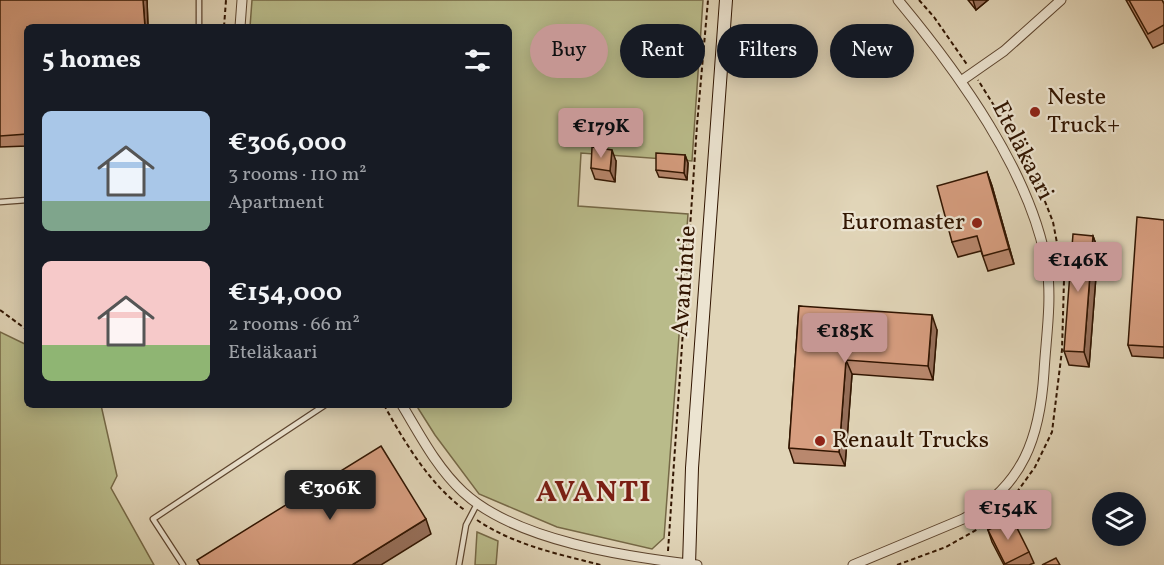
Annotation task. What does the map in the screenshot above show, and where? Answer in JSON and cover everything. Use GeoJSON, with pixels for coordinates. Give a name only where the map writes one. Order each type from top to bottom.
{"type":"FeatureCollection","features":[{"type":"Feature","properties":{"kind":"street"},"geometry":{"type":"LineString","coordinates":[[240,24],[242,0]]}},
{"type":"Feature","properties":{"kind":"street","name":"Avantintie"},"geometry":{"type":"LineString","coordinates":[[692,565],[692,468],[726,0]]}},
{"type":"Feature","properties":{"kind":"street","name":"Eteläkaari"},"geometry":{"type":"LineString","coordinates":[[853,565],[922,538],[978,511],[1002,490],[1021,465],[1038,423],[1042,396],[1049,288],[1040,237],[1033,213],[1020,183],[961,81],[898,0]]}},
{"type":"Feature","properties":{"kind":"street"},"geometry":{"type":"LineString","coordinates":[[961,81],[1004,51],[1061,0]]}},
{"type":"Feature","properties":{"kind":"street"},"geometry":{"type":"LineString","coordinates":[[404,408],[446,473],[462,491],[492,514],[574,543],[611,552],[692,565]]}},
{"type":"Feature","properties":{"kind":"lane"},"geometry":{"type":"LineString","coordinates":[[199,0],[199,24]]}},
{"type":"Feature","properties":{"kind":"lane"},"geometry":{"type":"LineString","coordinates":[[0,202],[24,200]]}},
{"type":"Feature","properties":{"kind":"lane"},"geometry":{"type":"LineString","coordinates":[[183,565],[153,519],[320,408]]}},
{"type":"Feature","properties":{"kind":"lane"},"geometry":{"type":"LineString","coordinates":[[459,565],[466,525],[477,504]]}},
{"type":"Feature","properties":{"kind":"path"},"geometry":{"type":"LineString","coordinates":[[224,24],[226,0]]}},
{"type":"Feature","properties":{"kind":"path"},"geometry":{"type":"LineString","coordinates":[[668,550],[696,136],[708,0]]}},
{"type":"Feature","properties":{"kind":"path"},"geometry":{"type":"LineString","coordinates":[[897,565],[946,547],[985,525],[1012,500],[1035,467],[1052,432],[1062,351],[1064,280],[1053,222],[1037,181],[1018,144],[973,73],[934,17],[919,0]]}},
{"type":"Feature","properties":{"kind":"path"},"geometry":{"type":"LineString","coordinates":[[0,310],[24,328]]}},
{"type":"Feature","properties":{"kind":"green space"},"geometry":{"type":"Polygon","coordinates":[[[252,0],[703,0],[701,24],[620,24],[620,78],[698,78],[692,161],[581,153],[578,206],[688,214],[664,538],[652,549],[557,527],[479,494],[418,408],[512,408],[512,24],[250,24],[252,0]]]}},
{"type":"Feature","properties":{"kind":"green space"},"geometry":{"type":"Polygon","coordinates":[[[0,332],[24,344],[24,408],[102,408],[117,476],[111,488],[154,565],[0,565],[0,332]]]}},
{"type":"Feature","properties":{"kind":"green space"},"geometry":{"type":"Polygon","coordinates":[[[477,532],[498,541],[496,565],[475,565],[477,532]]]}},
{"type":"Feature","properties":{"kind":"building"},"geometry":{"type":"Polygon","coordinates":[[[0,0],[143,0],[145,24],[24,24],[24,134],[0,136],[0,0]]]}},
{"type":"Feature","properties":{"kind":"building"},"geometry":{"type":"Polygon","coordinates":[[[1129,0],[1162,0],[1164,25],[1148,34],[1129,0]]]}},
{"type":"Feature","properties":{"kind":"building"},"geometry":{"type":"Polygon","coordinates":[[[592,147],[612,150],[610,171],[591,168],[592,147]]]}},
{"type":"Feature","properties":{"kind":"building"},"geometry":{"type":"Polygon","coordinates":[[[656,153],[685,155],[684,173],[656,170],[656,153]]]}},
{"type":"Feature","properties":{"kind":"building"},"geometry":{"type":"Polygon","coordinates":[[[987,172],[1009,249],[983,256],[977,236],[952,242],[937,186],[987,172]]]}},
{"type":"Feature","properties":{"kind":"building"},"geometry":{"type":"Polygon","coordinates":[[[1137,217],[1164,220],[1164,347],[1128,345],[1137,217]]]}},
{"type":"Feature","properties":{"kind":"building"},"geometry":{"type":"Polygon","coordinates":[[[1073,234],[1093,236],[1084,352],[1064,351],[1073,234]]]}},
{"type":"Feature","properties":{"kind":"building"},"geometry":{"type":"Polygon","coordinates":[[[799,306],[932,315],[928,366],[846,360],[839,452],[789,448],[799,306]]]}},
{"type":"Feature","properties":{"kind":"building"},"geometry":{"type":"Polygon","coordinates":[[[381,446],[426,519],[352,565],[200,565],[197,560],[381,446]]]}},
{"type":"Feature","properties":{"kind":"building"},"geometry":{"type":"Polygon","coordinates":[[[1012,518],[1029,552],[1005,564],[988,530],[1012,518]]]}},
{"type":"Feature","properties":{"kind":"building"},"geometry":{"type":"Polygon","coordinates":[[[1056,558],[1060,565],[1042,565],[1056,558]]]}},
{"type":"Feature","properties":{"kind":"place","name":"Neste Truck+"},"geometry":{"type":"Point","coordinates":[1035,112]}},
{"type":"Feature","properties":{"kind":"place","name":"Euromaster"},"geometry":{"type":"Point","coordinates":[977,223]}},
{"type":"Feature","properties":{"kind":"place","name":"Renault Trucks"},"geometry":{"type":"Point","coordinates":[820,441]}},
{"type":"Feature","properties":{"kind":"district","name":"AVANTI"},"geometry":{"type":"Point","coordinates":[594,493]}}]}
